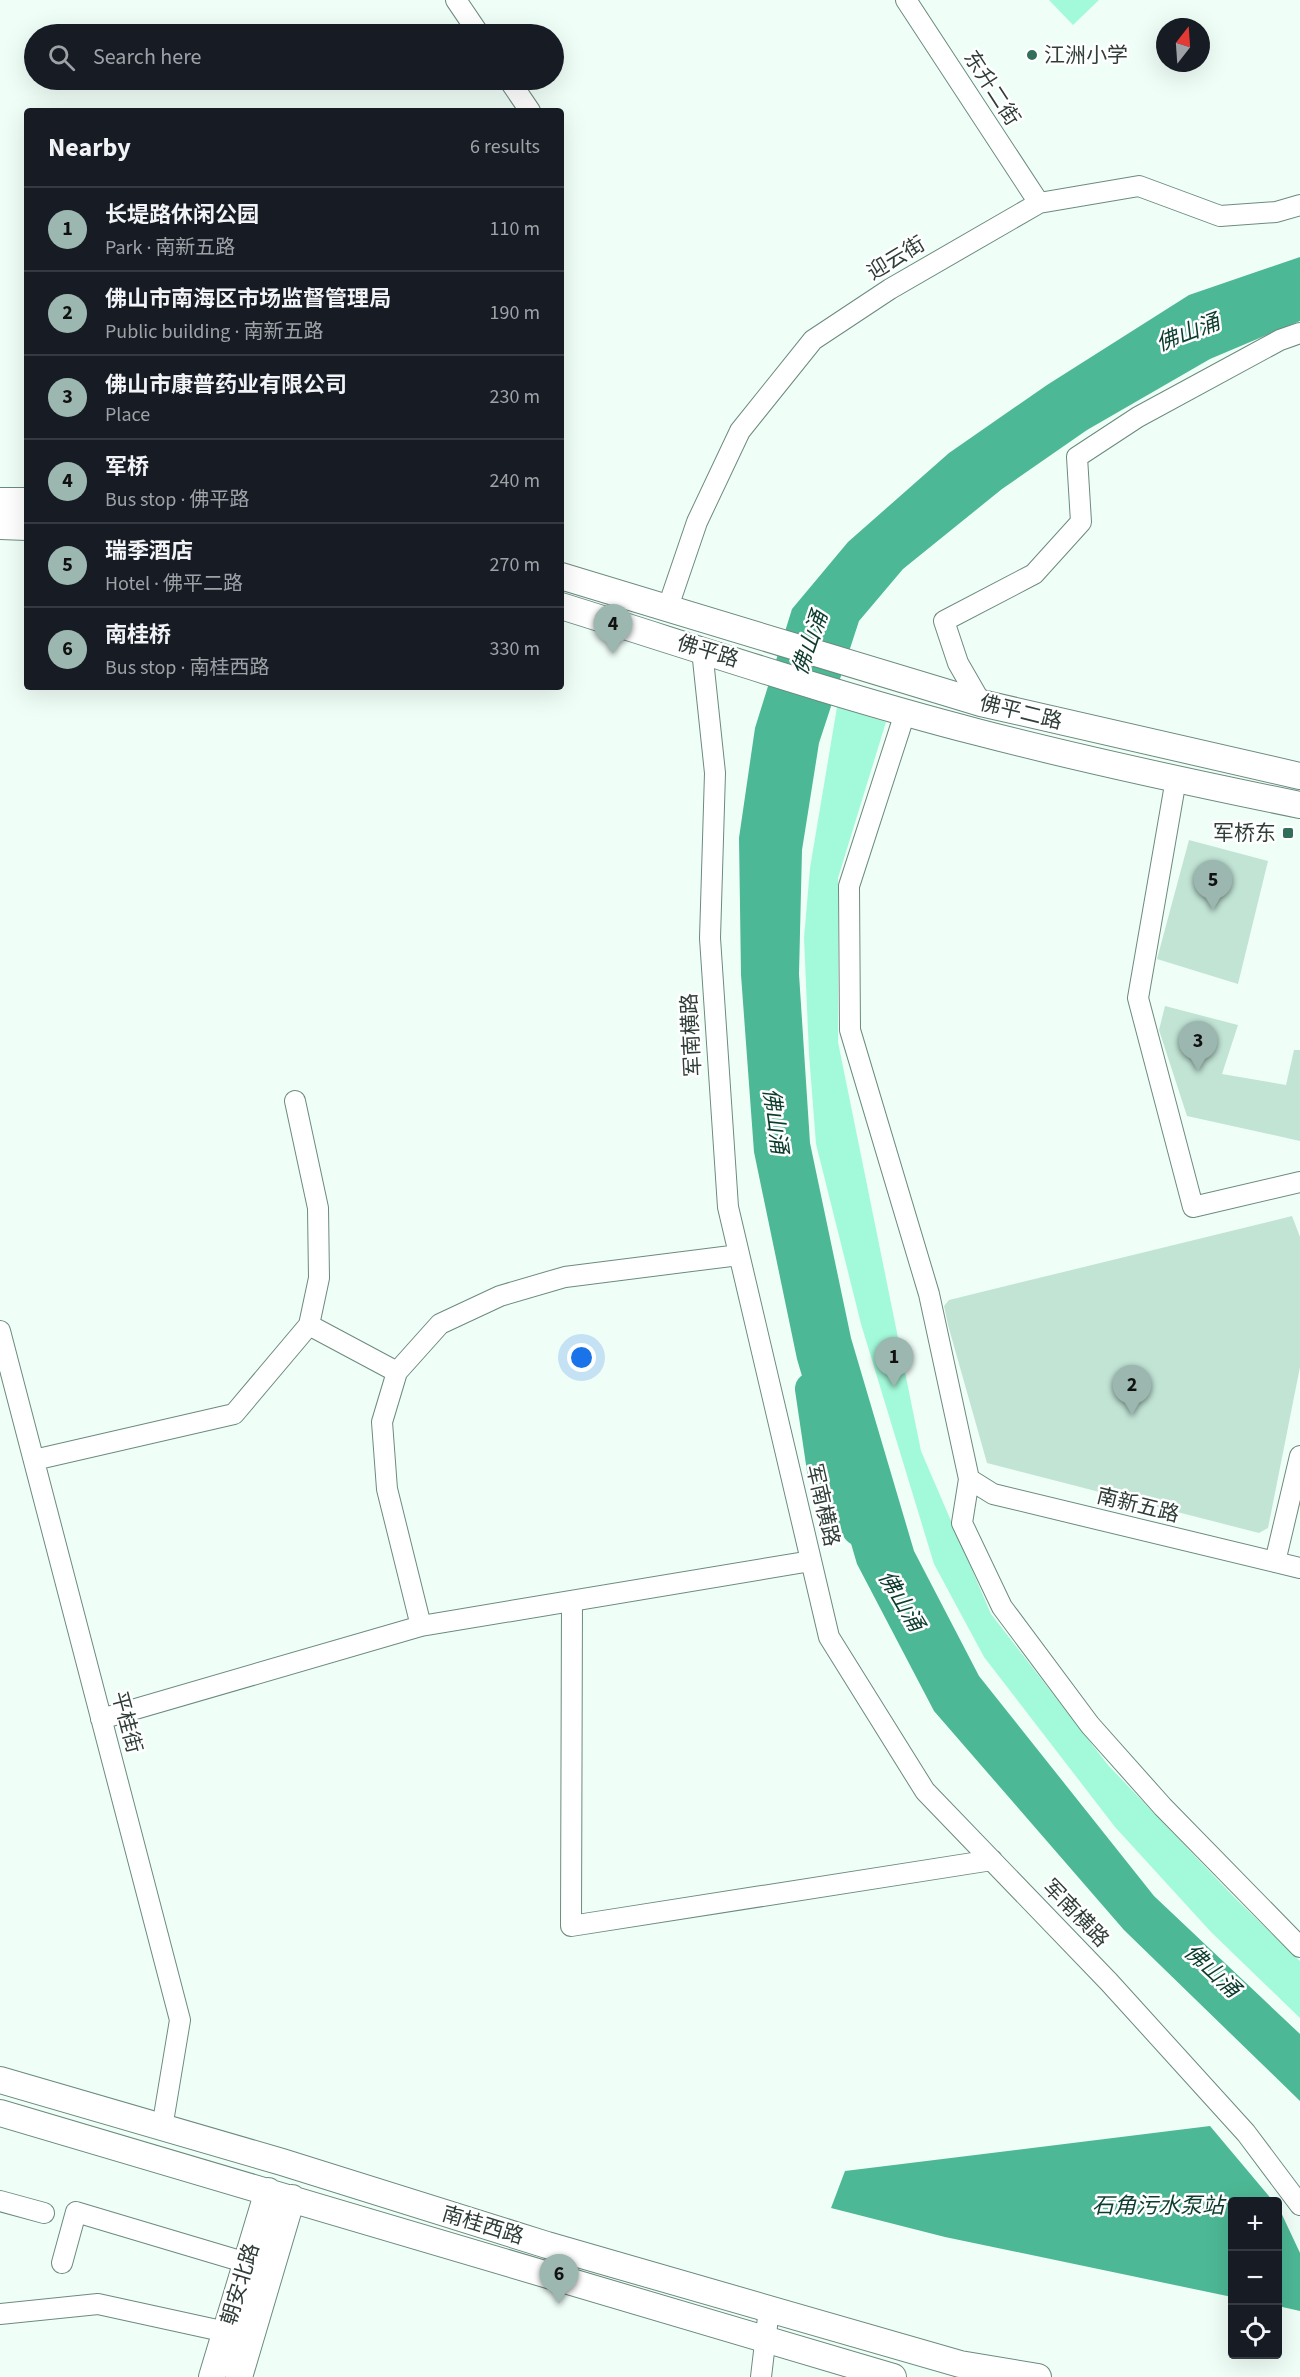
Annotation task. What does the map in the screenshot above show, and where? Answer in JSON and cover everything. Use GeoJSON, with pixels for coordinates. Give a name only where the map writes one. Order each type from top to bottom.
{"type":"FeatureCollection","features":[{"type":"Feature","properties":{"kind":"main road"},"geometry":{"type":"LineString","coordinates":[[0,501],[24,501]]}},
{"type":"Feature","properties":{"kind":"main road"},"geometry":{"type":"LineString","coordinates":[[0,526],[24,527]]}},
{"type":"Feature","properties":{"kind":"main road","name":"佛平路"},"geometry":{"type":"LineString","coordinates":[[564,577],[746,631]]}},
{"type":"Feature","properties":{"kind":"main road","name":"佛平路"},"geometry":{"type":"LineString","coordinates":[[564,607],[854,697]]}},
{"type":"Feature","properties":{"kind":"main road","name":"佛平二路"},"geometry":{"type":"LineString","coordinates":[[746,631],[981,703],[1300,776]]}},
{"type":"Feature","properties":{"kind":"main road","name":"佛平二路"},"geometry":{"type":"LineString","coordinates":[[854,697],[905,713],[1176,780],[1300,805]]}},
{"type":"Feature","properties":{"kind":"main road","name":"南桂西路"},"geometry":{"type":"LineString","coordinates":[[0,2080],[282,2162],[547,2245],[960,2364],[1038,2377]]}},
{"type":"Feature","properties":{"kind":"main road","name":"南桂西路"},"geometry":{"type":"LineString","coordinates":[[0,2113],[893,2377]]}},
{"type":"Feature","properties":{"kind":"main road","name":"朝安北路"},"geometry":{"type":"LineString","coordinates":[[212,2377],[268,2191]]}},
{"type":"Feature","properties":{"kind":"main road","name":"朝安北路"},"geometry":{"type":"LineString","coordinates":[[239,2377],[292,2198]]}},
{"type":"Feature","properties":{"kind":"street"},"geometry":{"type":"LineString","coordinates":[[456,0],[472,24]]}},
{"type":"Feature","properties":{"kind":"street","name":"东升二街"},"geometry":{"type":"LineString","coordinates":[[906,0],[1039,203]]}},
{"type":"Feature","properties":{"kind":"street"},"geometry":{"type":"LineString","coordinates":[[516,90],[528,108]]}},
{"type":"Feature","properties":{"kind":"street","name":"迎云街"},"geometry":{"type":"LineString","coordinates":[[668,607],[697,522],[740,431],[813,340],[890,289],[1039,203],[1138,186],[1220,216],[1276,212],[1300,205]]}},
{"type":"Feature","properties":{"kind":"street"},"geometry":{"type":"LineString","coordinates":[[981,703],[958,663],[944,621],[1034,574],[1081,522],[1077,457],[1138,417],[1280,340],[1300,333]]}},
{"type":"Feature","properties":{"kind":"street","name":"军南横路"},"geometry":{"type":"LineString","coordinates":[[702,650],[715,773],[710,938],[717,1072],[728,1207],[829,1637],[925,1791],[1109,1982],[1246,2133],[1300,2205]]}},
{"type":"Feature","properties":{"kind":"street"},"geometry":{"type":"LineString","coordinates":[[905,713],[849,886],[850,1030],[929,1294],[969,1479],[962,1523],[1002,1607],[1097,1733],[1163,1807],[1300,1947]]}},
{"type":"Feature","properties":{"kind":"street"},"geometry":{"type":"LineString","coordinates":[[1176,780],[1138,998],[1193,1207],[1300,1182]]}},
{"type":"Feature","properties":{"kind":"street"},"geometry":{"type":"LineString","coordinates":[[34,1460],[234,1414],[309,1325],[319,1278],[318,1208],[295,1101]]}},
{"type":"Feature","properties":{"kind":"street"},"geometry":{"type":"LineString","coordinates":[[421,1626],[387,1489],[382,1422],[397,1372],[440,1324],[500,1296],[565,1277],[739,1255]]}},
{"type":"Feature","properties":{"kind":"street"},"geometry":{"type":"LineString","coordinates":[[309,1325],[397,1372]]}},
{"type":"Feature","properties":{"kind":"street","name":"平桂街"},"geometry":{"type":"LineString","coordinates":[[0,1331],[180,2020],[162,2128]]}},
{"type":"Feature","properties":{"kind":"street"},"geometry":{"type":"LineString","coordinates":[[1275,1562],[1300,1456]]}},
{"type":"Feature","properties":{"kind":"street","name":"南新五路"},"geometry":{"type":"LineString","coordinates":[[969,1479],[993,1494],[1300,1568]]}},
{"type":"Feature","properties":{"kind":"street"},"geometry":{"type":"LineString","coordinates":[[101,1719],[421,1626],[811,1562]]}},
{"type":"Feature","properties":{"kind":"street"},"geometry":{"type":"LineString","coordinates":[[572,1601],[571,1926],[992,1860]]}},
{"type":"Feature","properties":{"kind":"street"},"geometry":{"type":"LineString","coordinates":[[0,2200],[44,2213]]}},
{"type":"Feature","properties":{"kind":"street"},"geometry":{"type":"LineString","coordinates":[[62,2264],[76,2212],[247,2262]]}},
{"type":"Feature","properties":{"kind":"street"},"geometry":{"type":"LineString","coordinates":[[0,2314],[98,2304],[251,2338]]}},
{"type":"Feature","properties":{"kind":"street"},"geometry":{"type":"LineString","coordinates":[[761,2377],[769,2309]]}},
{"type":"Feature","properties":{"kind":"shaded area"},"geometry":{"type":"Polygon","coordinates":[[[1049,0],[1099,0],[1073,25],[1049,0]]]}},
{"type":"Feature","properties":{"kind":"shaded area"},"geometry":{"type":"Polygon","coordinates":[[[837,707],[886,722],[838,878],[838,1042],[921,1451],[991,1614],[1108,1765],[1235,1898],[1300,1961],[1300,2018],[1211,1932],[1115,1827],[984,1657],[934,1564],[861,1324],[816,1144],[804,938],[810,868],[837,707]]]}},
{"type":"Feature","properties":{"kind":"water"},"geometry":{"type":"Polygon","coordinates":[[[1300,257],[1300,321],[1210,359],[1087,430],[1002,489],[903,569],[859,621],[819,743],[802,850],[799,974],[810,1143],[851,1338],[914,1551],[979,1676],[1154,1896],[1300,2034],[1300,2101],[1124,1930],[934,1711],[857,1564],[797,1359],[754,1152],[741,975],[739,838],[755,728],[792,609],[848,542],[949,453],[1047,385],[1189,295],[1300,257]]]}},
{"type":"Feature","properties":{"kind":"water","name":"石角污水泵站"},"geometry":{"type":"Polygon","coordinates":[[[1210,2126],[1270,2197],[1228,2197],[1228,2296],[945,2237],[831,2208],[845,2171],[1210,2126]]]}},
{"type":"Feature","properties":{"kind":"water","name":"石角污水泵站"},"geometry":{"type":"Polygon","coordinates":[[[1282,2215],[1300,2253],[1300,2311],[1282,2307],[1282,2215]]]}},
{"type":"Feature","properties":{"kind":"building"},"geometry":{"type":"Polygon","coordinates":[[[1189,840],[1268,861],[1238,984],[1157,959],[1189,840]]]}},
{"type":"Feature","properties":{"kind":"building"},"geometry":{"type":"Polygon","coordinates":[[[1165,1006],[1238,1025],[1222,1074],[1286,1085],[1294,1050],[1300,1050],[1300,1141],[1187,1116],[1159,1030],[1165,1006]]]}},
{"type":"Feature","properties":{"kind":"building"},"geometry":{"type":"Polygon","coordinates":[[[1292,1216],[1300,1237],[1300,1367],[1268,1528],[1259,1533],[987,1463],[948,1325],[944,1306],[949,1300],[1292,1216]]]}},
{"type":"Feature","properties":{"kind":"waterway","name":"佛山涌"},"geometry":{"type":"LineString","coordinates":[[812,1389],[824,1470],[859,1529]]}},
{"type":"Feature","properties":{"kind":"place","name":"江洲小学"},"geometry":{"type":"Point","coordinates":[1032,55]}},
{"type":"Feature","properties":{"kind":"place","name":"军桥"},"geometry":{"type":"Point","coordinates":[613,654]}},
{"type":"Feature","properties":{"kind":"place","name":"军桥东"},"geometry":{"type":"Point","coordinates":[1288,833]}},
{"type":"Feature","properties":{"kind":"place","name":"瑞季酒店"},"geometry":{"type":"Point","coordinates":[1213,910]}},
{"type":"Feature","properties":{"kind":"place","name":"佛山市康普药业有限公司"},"geometry":{"type":"Point","coordinates":[1198,1071]}},
{"type":"Feature","properties":{"kind":"place","name":"长堤路休闲公园"},"geometry":{"type":"Point","coordinates":[894,1387]}},
{"type":"Feature","properties":{"kind":"place","name":"佛山市南海区市场监督管理局"},"geometry":{"type":"Point","coordinates":[1132,1415]}},
{"type":"Feature","properties":{"kind":"place","name":"南桂桥"},"geometry":{"type":"Point","coordinates":[559,2304]}}]}
